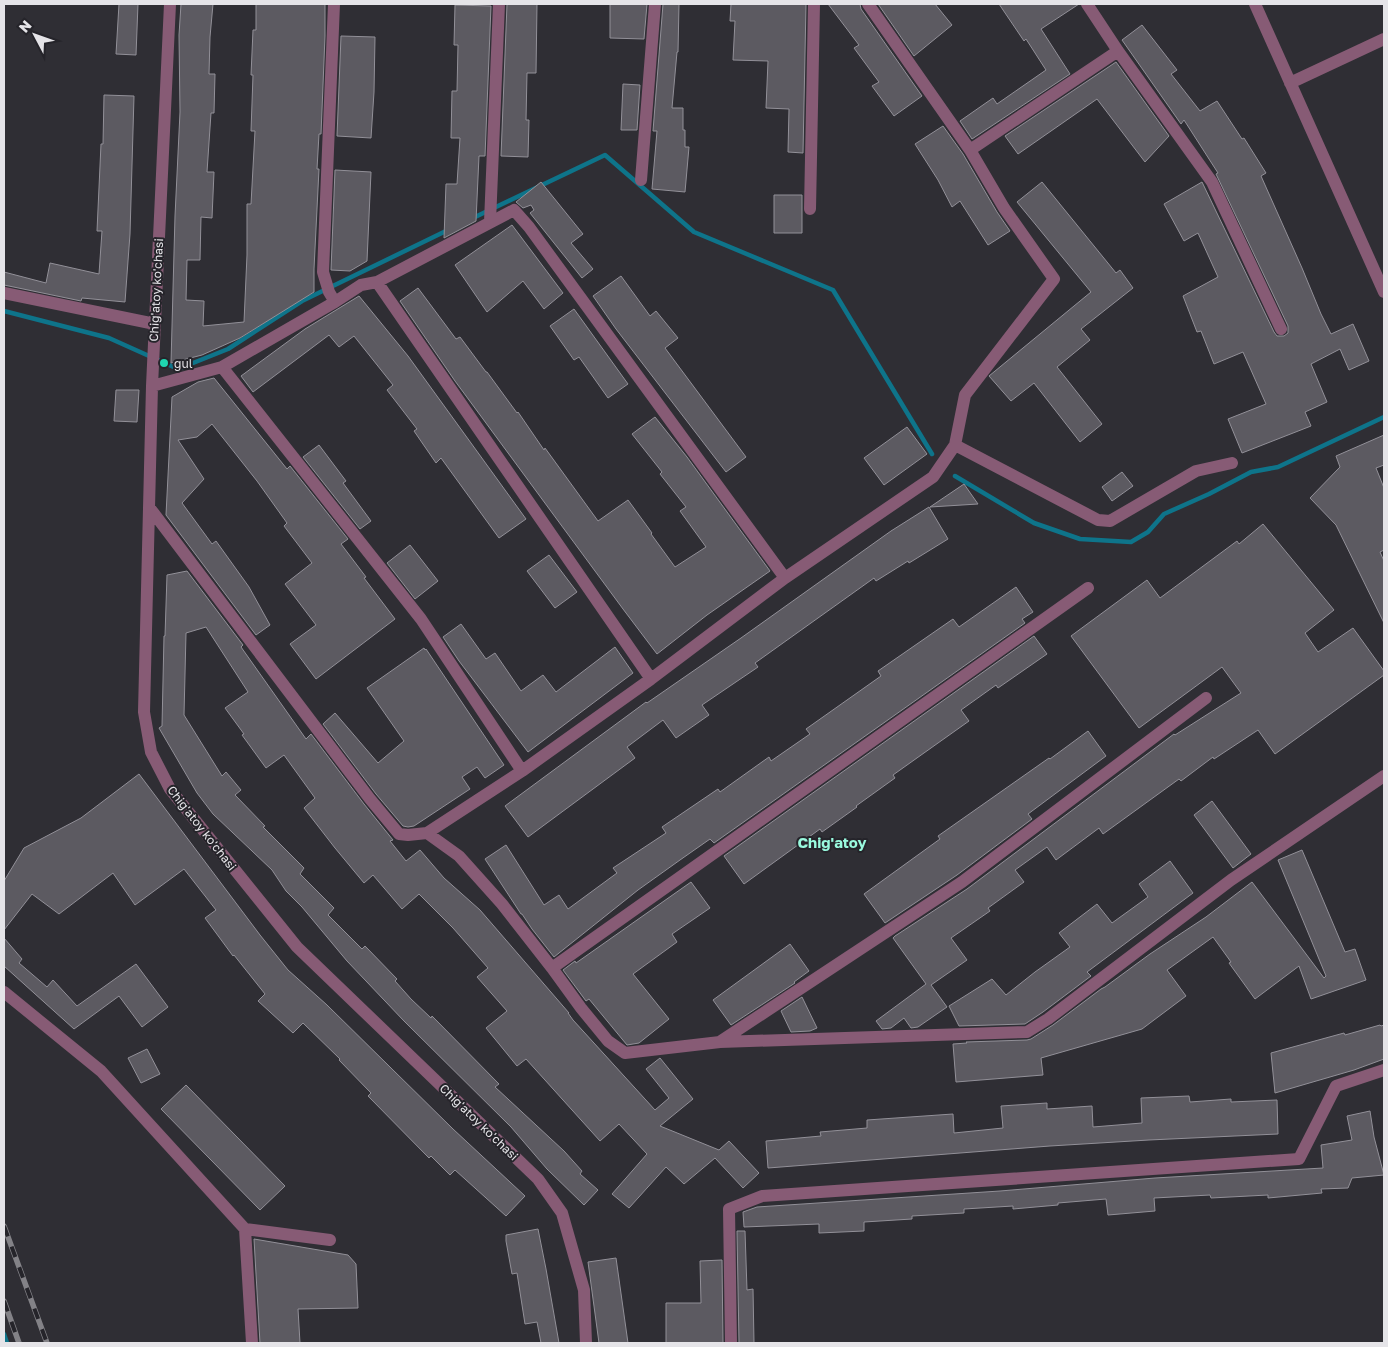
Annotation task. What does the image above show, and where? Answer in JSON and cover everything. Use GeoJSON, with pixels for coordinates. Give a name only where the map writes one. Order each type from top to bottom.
{"type":"FeatureCollection","features":[{"type":"Feature","properties":{"kind":"street","name":"Chig'atoy ko'chasi"},"geometry":{"type":"LineString","coordinates":[[170,4],[152,386],[144,712],[150,752],[176,796],[297,947],[538,1179],[562,1213],[584,1290],[586,1343]]}},
{"type":"Feature","properties":{"kind":"street"},"geometry":{"type":"LineString","coordinates":[[332,297],[323,272],[334,4]]}},
{"type":"Feature","properties":{"kind":"street"},"geometry":{"type":"LineString","coordinates":[[490,222],[499,4]]}},
{"type":"Feature","properties":{"kind":"street"},"geometry":{"type":"LineString","coordinates":[[641,180],[654,4]]}},
{"type":"Feature","properties":{"kind":"street"},"geometry":{"type":"LineString","coordinates":[[810,209],[814,4]]}},
{"type":"Feature","properties":{"kind":"street"},"geometry":{"type":"LineString","coordinates":[[149,507],[370,799],[400,834],[427,833],[522,771],[651,679],[785,578],[933,477],[955,445],[965,395],[1054,279],[1004,208],[970,150],[868,4]]}},
{"type":"Feature","properties":{"kind":"street"},"geometry":{"type":"LineString","coordinates":[[1087,4],[1118,51],[1212,182],[1281,329]]}},
{"type":"Feature","properties":{"kind":"street"},"geometry":{"type":"LineString","coordinates":[[1255,4],[1384,292]]}},
{"type":"Feature","properties":{"kind":"street"},"geometry":{"type":"LineString","coordinates":[[1290,83],[1384,39]]}},
{"type":"Feature","properties":{"kind":"street"},"geometry":{"type":"LineString","coordinates":[[970,150],[1118,51]]}},
{"type":"Feature","properties":{"kind":"street"},"geometry":{"type":"LineString","coordinates":[[152,386],[222,366],[332,297],[361,285],[377,282],[514,210],[529,227],[785,578]]}},
{"type":"Feature","properties":{"kind":"street"},"geometry":{"type":"LineString","coordinates":[[377,282],[651,679]]}},
{"type":"Feature","properties":{"kind":"street"},"geometry":{"type":"LineString","coordinates":[[4,293],[155,324]]}},
{"type":"Feature","properties":{"kind":"street"},"geometry":{"type":"LineString","coordinates":[[222,366],[421,619],[522,771]]}},
{"type":"Feature","properties":{"kind":"street"},"geometry":{"type":"LineString","coordinates":[[955,445],[1098,520],[1110,521],[1196,471],[1232,462]]}},
{"type":"Feature","properties":{"kind":"street"},"geometry":{"type":"LineString","coordinates":[[552,968],[1088,588]]}},
{"type":"Feature","properties":{"kind":"street"},"geometry":{"type":"LineString","coordinates":[[720,1042],[962,882],[1206,698]]}},
{"type":"Feature","properties":{"kind":"street"},"geometry":{"type":"LineString","coordinates":[[427,833],[459,856],[502,904],[608,1041],[625,1053],[720,1042],[1027,1032],[1048,1019],[1231,880],[1384,776]]}},
{"type":"Feature","properties":{"kind":"street"},"geometry":{"type":"LineString","coordinates":[[4,992],[101,1071],[245,1229],[252,1343]]}},
{"type":"Feature","properties":{"kind":"street"},"geometry":{"type":"LineString","coordinates":[[731,1343],[728,1209],[762,1196],[1299,1159],[1336,1086],[1384,1070]]}},
{"type":"Feature","properties":{"kind":"street"},"geometry":{"type":"LineString","coordinates":[[245,1229],[330,1240]]}},
{"type":"Feature","properties":{"kind":"building"},"geometry":{"type":"Polygon","coordinates":[[[119,4],[138,4],[136,55],[116,54],[119,4]]]}},
{"type":"Feature","properties":{"kind":"building"},"geometry":{"type":"Polygon","coordinates":[[[181,4],[213,4],[209,74],[215,74],[214,113],[211,113],[207,172],[214,172],[212,218],[201,217],[200,260],[187,260],[186,300],[204,301],[203,326],[244,322],[247,204],[251,204],[255,131],[251,131],[253,75],[251,75],[253,30],[256,30],[256,4],[325,4],[325,36],[321,134],[319,134],[317,169],[319,169],[314,292],[240,338],[202,355],[171,363],[180,112],[179,35],[181,4]]]}},
{"type":"Feature","properties":{"kind":"building"},"geometry":{"type":"Polygon","coordinates":[[[507,4],[537,4],[536,73],[527,73],[526,120],[529,120],[528,157],[501,156],[507,4]]]}},
{"type":"Feature","properties":{"kind":"building"},"geometry":{"type":"Polygon","coordinates":[[[610,4],[647,4],[644,39],[610,38],[610,4]]]}},
{"type":"Feature","properties":{"kind":"building"},"geometry":{"type":"Polygon","coordinates":[[[663,4],[679,4],[678,52],[672,108],[683,108],[685,147],[689,147],[685,192],[652,189],[657,131],[653,131],[663,4]]]}},
{"type":"Feature","properties":{"kind":"building"},"geometry":{"type":"Polygon","coordinates":[[[731,4],[806,4],[803,153],[788,152],[789,109],[766,108],[768,61],[733,60],[735,21],[730,21],[731,4]]]}},
{"type":"Feature","properties":{"kind":"building"},"geometry":{"type":"Polygon","coordinates":[[[828,4],[860,4],[861,9],[922,96],[894,116],[872,86],[879,82],[854,48],[859,45],[828,4]]]}},
{"type":"Feature","properties":{"kind":"building"},"geometry":{"type":"Polygon","coordinates":[[[878,4],[935,4],[952,25],[914,56],[878,4]]]}},
{"type":"Feature","properties":{"kind":"building"},"geometry":{"type":"Polygon","coordinates":[[[999,4],[1079,4],[1041,29],[1070,74],[972,139],[960,121],[993,98],[997,104],[1046,70],[1026,39],[1024,41],[999,4]]]}},
{"type":"Feature","properties":{"kind":"building"},"geometry":{"type":"Polygon","coordinates":[[[455,5],[491,6],[485,156],[479,156],[476,221],[444,238],[446,184],[457,184],[460,138],[451,138],[452,91],[457,91],[458,45],[454,45],[455,5]]]}},
{"type":"Feature","properties":{"kind":"building"},"geometry":{"type":"Polygon","coordinates":[[[1142,25],[1177,70],[1171,74],[1200,111],[1217,101],[1242,139],[1244,138],[1266,173],[1261,176],[1331,334],[1353,324],[1369,361],[1349,370],[1340,349],[1311,364],[1327,402],[1305,412],[1311,426],[1242,453],[1228,419],[1266,404],[1243,352],[1214,364],[1201,331],[1197,332],[1183,296],[1218,277],[1198,233],[1184,241],[1164,204],[1202,182],[1274,332],[1277,336],[1284,336],[1288,333],[1288,326],[1216,174],[1218,173],[1184,120],[1181,124],[1122,40],[1142,25]]]}},
{"type":"Feature","properties":{"kind":"building"},"geometry":{"type":"Polygon","coordinates":[[[341,36],[375,37],[371,138],[337,136],[341,36]]]}},
{"type":"Feature","properties":{"kind":"building"},"geometry":{"type":"Polygon","coordinates":[[[1116,62],[1169,136],[1145,162],[1097,99],[1018,154],[1005,136],[1116,62]]]}},
{"type":"Feature","properties":{"kind":"building"},"geometry":{"type":"Polygon","coordinates":[[[623,84],[640,85],[637,130],[621,130],[623,84]]]}},
{"type":"Feature","properties":{"kind":"building"},"geometry":{"type":"Polygon","coordinates":[[[104,95],[134,96],[130,234],[125,302],[82,298],[81,301],[4,285],[4,272],[46,283],[50,263],[99,274],[102,231],[97,231],[101,144],[103,144],[104,95]]]}},
{"type":"Feature","properties":{"kind":"building"},"geometry":{"type":"Polygon","coordinates":[[[943,126],[963,154],[1010,231],[988,245],[960,201],[952,207],[938,180],[915,144],[943,126]]]}},
{"type":"Feature","properties":{"kind":"building"},"geometry":{"type":"Polygon","coordinates":[[[335,170],[371,172],[367,261],[350,271],[331,270],[335,170]]]}},
{"type":"Feature","properties":{"kind":"building"},"geometry":{"type":"Polygon","coordinates":[[[541,182],[583,234],[571,243],[593,269],[582,278],[530,213],[534,210],[531,205],[523,208],[516,202],[541,182]]]}},
{"type":"Feature","properties":{"kind":"building"},"geometry":{"type":"Polygon","coordinates":[[[1042,182],[1116,273],[1120,270],[1133,288],[1081,329],[1090,340],[1057,367],[1102,424],[1080,442],[1034,383],[1011,401],[989,376],[1091,292],[1017,202],[1042,182]]]}},
{"type":"Feature","properties":{"kind":"building"},"geometry":{"type":"Polygon","coordinates":[[[774,195],[802,195],[802,233],[774,233],[774,195]]]}},
{"type":"Feature","properties":{"kind":"building"},"geometry":{"type":"Polygon","coordinates":[[[512,225],[563,293],[544,309],[523,281],[487,312],[455,265],[512,225]]]}},
{"type":"Feature","properties":{"kind":"building"},"geometry":{"type":"Polygon","coordinates":[[[621,276],[650,316],[656,311],[678,338],[665,348],[746,457],[726,472],[616,329],[593,296],[621,276]]]}},
{"type":"Feature","properties":{"kind":"building"},"geometry":{"type":"Polygon","coordinates":[[[418,288],[456,339],[460,337],[518,412],[544,450],[545,448],[598,521],[628,500],[675,567],[706,547],[680,511],[686,507],[660,474],[662,472],[632,434],[655,417],[687,457],[770,571],[707,615],[657,654],[455,381],[400,301],[418,288]]]}},
{"type":"Feature","properties":{"kind":"building"},"geometry":{"type":"Polygon","coordinates":[[[359,296],[408,356],[526,519],[499,538],[441,458],[436,463],[414,431],[417,429],[387,390],[393,385],[354,336],[339,347],[329,335],[253,392],[241,376],[305,329],[359,296]]]}},
{"type":"Feature","properties":{"kind":"building"},"geometry":{"type":"Polygon","coordinates":[[[574,309],[628,384],[608,398],[579,357],[574,360],[550,326],[574,309]]]}},
{"type":"Feature","properties":{"kind":"building"},"geometry":{"type":"Polygon","coordinates":[[[214,378],[287,469],[290,466],[348,539],[341,544],[395,619],[316,679],[290,644],[316,625],[285,584],[312,563],[284,526],[287,523],[257,481],[212,424],[197,437],[178,440],[204,479],[182,503],[212,544],[216,541],[249,587],[270,625],[256,635],[166,515],[172,397],[198,382],[214,378]]]}},
{"type":"Feature","properties":{"kind":"building"},"geometry":{"type":"Polygon","coordinates":[[[116,390],[139,390],[137,422],[114,421],[116,390]]]}},
{"type":"Feature","properties":{"kind":"building"},"geometry":{"type":"Polygon","coordinates":[[[907,427],[927,454],[884,485],[864,458],[907,427]]]}},
{"type":"Feature","properties":{"kind":"building"},"geometry":{"type":"Polygon","coordinates":[[[1384,435],[1384,465],[1376,468],[1384,488],[1384,550],[1380,552],[1384,561],[1384,623],[1336,525],[1310,498],[1340,467],[1336,456],[1384,435]]]}},
{"type":"Feature","properties":{"kind":"building"},"geometry":{"type":"Polygon","coordinates":[[[319,445],[346,481],[343,483],[371,521],[360,529],[303,457],[319,445]]]}},
{"type":"Feature","properties":{"kind":"building"},"geometry":{"type":"Polygon","coordinates":[[[1122,472],[1133,486],[1112,501],[1102,487],[1122,472]]]}},
{"type":"Feature","properties":{"kind":"building"},"geometry":{"type":"Polygon","coordinates":[[[964,484],[978,504],[930,507],[964,484]]]}},
{"type":"Feature","properties":{"kind":"building"},"geometry":{"type":"Polygon","coordinates":[[[929,507],[948,539],[876,581],[874,578],[755,663],[758,667],[702,705],[709,715],[676,738],[663,720],[627,747],[635,758],[528,837],[505,806],[646,702],[741,638],[891,531],[929,507]]]}},
{"type":"Feature","properties":{"kind":"building"},"geometry":{"type":"Polygon","coordinates":[[[1263,524],[1334,610],[1305,633],[1318,652],[1353,628],[1384,671],[1384,675],[1275,754],[1258,730],[1214,759],[1213,757],[1181,781],[1179,779],[1103,834],[1099,828],[1056,860],[1047,847],[1015,870],[1024,882],[988,908],[990,911],[951,938],[967,960],[931,985],[947,1007],[918,1027],[911,1028],[904,1018],[891,1028],[882,1029],[876,1021],[926,984],[893,938],[895,936],[967,889],[1174,734],[1241,693],[1222,667],[1139,728],[1071,636],[1147,580],[1160,598],[1237,541],[1239,544],[1263,524]]]}},
{"type":"Feature","properties":{"kind":"building"},"geometry":{"type":"Polygon","coordinates":[[[410,545],[438,581],[415,599],[387,563],[410,545]]]}},
{"type":"Feature","properties":{"kind":"building"},"geometry":{"type":"Polygon","coordinates":[[[549,555],[577,592],[555,608],[527,571],[549,555]]]}},
{"type":"Feature","properties":{"kind":"building"},"geometry":{"type":"Polygon","coordinates":[[[187,571],[243,645],[241,647],[306,739],[311,734],[393,840],[390,841],[406,861],[420,850],[444,878],[480,910],[573,1020],[655,1110],[669,1098],[646,1069],[660,1058],[693,1099],[660,1126],[719,1150],[729,1141],[759,1173],[743,1188],[715,1158],[684,1184],[666,1167],[629,1208],[612,1194],[647,1154],[619,1124],[600,1141],[526,1059],[517,1066],[486,1028],[507,1011],[477,977],[488,968],[453,928],[419,894],[402,909],[373,875],[364,883],[304,808],[315,798],[284,755],[266,768],[225,708],[248,692],[206,627],[186,633],[184,715],[222,776],[226,772],[241,790],[235,795],[265,826],[263,827],[304,868],[300,874],[334,908],[328,915],[362,949],[365,946],[397,979],[395,981],[411,999],[431,1018],[432,1016],[499,1084],[495,1087],[564,1151],[582,1171],[580,1174],[598,1190],[584,1205],[547,1169],[511,1127],[404,1021],[347,961],[302,907],[286,891],[272,870],[213,814],[197,793],[159,728],[162,726],[167,575],[187,571]]]}},
{"type":"Feature","properties":{"kind":"building"},"geometry":{"type":"Polygon","coordinates":[[[1016,587],[1033,612],[1022,619],[1025,623],[714,843],[710,839],[680,860],[638,890],[554,957],[521,914],[485,859],[506,845],[544,905],[559,895],[568,909],[617,873],[613,868],[666,833],[662,827],[718,789],[720,792],[769,757],[771,761],[810,734],[806,729],[881,676],[878,671],[953,619],[959,627],[1016,587]]]}},
{"type":"Feature","properties":{"kind":"building"},"geometry":{"type":"Polygon","coordinates":[[[461,624],[486,659],[495,653],[521,691],[543,675],[556,692],[615,647],[633,673],[528,752],[443,637],[461,624]]]}},
{"type":"Feature","properties":{"kind":"building"},"geometry":{"type":"Polygon","coordinates":[[[1034,636],[1047,654],[998,688],[996,685],[961,710],[969,721],[893,775],[895,778],[857,807],[822,832],[820,829],[744,884],[724,856],[1034,636]]]}},
{"type":"Feature","properties":{"kind":"building"},"geometry":{"type":"Polygon","coordinates":[[[424,648],[504,765],[485,778],[477,767],[462,777],[470,789],[414,826],[408,827],[403,826],[376,794],[323,724],[335,713],[378,763],[404,741],[367,688],[424,648]]]}},
{"type":"Feature","properties":{"kind":"building"},"geometry":{"type":"Polygon","coordinates":[[[1088,731],[1106,756],[1028,814],[1032,819],[957,875],[885,923],[864,894],[940,839],[938,836],[1088,731]]]}},
{"type":"Feature","properties":{"kind":"building"},"geometry":{"type":"Polygon","coordinates":[[[139,774],[288,970],[327,1005],[453,1129],[525,1196],[506,1216],[455,1170],[450,1175],[431,1156],[429,1158],[368,1096],[371,1093],[340,1059],[303,1023],[293,1033],[258,1001],[265,994],[233,956],[205,918],[216,910],[184,869],[135,905],[113,873],[59,914],[32,894],[4,930],[4,881],[24,848],[81,818],[139,774]]]}},
{"type":"Feature","properties":{"kind":"building"},"geometry":{"type":"Polygon","coordinates":[[[1212,801],[1251,854],[1233,868],[1194,815],[1212,801]]]}},
{"type":"Feature","properties":{"kind":"building"},"geometry":{"type":"Polygon","coordinates":[[[1302,850],[1345,952],[1355,949],[1366,980],[1311,999],[1299,966],[1255,999],[1213,937],[1167,970],[1186,996],[1142,1029],[1041,1058],[1043,1075],[956,1082],[953,1044],[1031,1039],[1150,954],[1206,917],[1252,882],[1324,978],[1326,976],[1278,860],[1302,850]]]}},
{"type":"Feature","properties":{"kind":"building"},"geometry":{"type":"Polygon","coordinates":[[[1170,861],[1193,893],[1087,972],[1091,976],[1025,1024],[959,1026],[949,1006],[992,979],[1006,995],[1070,947],[1059,933],[1097,904],[1112,923],[1148,897],[1139,884],[1170,861]]]}},
{"type":"Feature","properties":{"kind":"building"},"geometry":{"type":"Polygon","coordinates":[[[691,882],[710,908],[672,934],[677,942],[633,974],[669,1019],[639,1043],[627,1045],[589,999],[586,1001],[563,970],[575,961],[576,963],[691,882]]]}},
{"type":"Feature","properties":{"kind":"building"},"geometry":{"type":"Polygon","coordinates":[[[4,938],[22,959],[19,963],[47,987],[53,980],[77,1006],[136,964],[168,1007],[142,1027],[119,996],[74,1029],[4,966],[4,938]]]}},
{"type":"Feature","properties":{"kind":"building"},"geometry":{"type":"Polygon","coordinates":[[[790,944],[809,971],[795,983],[731,1025],[713,1000],[790,944]]]}},
{"type":"Feature","properties":{"kind":"building"},"geometry":{"type":"Polygon","coordinates":[[[802,997],[817,1028],[810,1031],[791,1032],[781,1011],[802,997]]]}},
{"type":"Feature","properties":{"kind":"building"},"geometry":{"type":"Polygon","coordinates":[[[1384,1025],[1384,1059],[1354,1070],[1275,1093],[1271,1053],[1384,1025]]]}},
{"type":"Feature","properties":{"kind":"building"},"geometry":{"type":"Polygon","coordinates":[[[147,1049],[160,1074],[141,1083],[128,1058],[147,1049]]]}},
{"type":"Feature","properties":{"kind":"building"},"geometry":{"type":"Polygon","coordinates":[[[186,1085],[285,1186],[260,1210],[161,1109],[186,1085]]]}},
{"type":"Feature","properties":{"kind":"building"},"geometry":{"type":"Polygon","coordinates":[[[1189,1096],[1190,1102],[1231,1099],[1231,1102],[1277,1100],[1278,1134],[1050,1146],[768,1168],[766,1141],[821,1136],[820,1132],[867,1128],[867,1120],[953,1114],[954,1133],[1003,1128],[1001,1106],[1047,1103],[1047,1109],[1092,1106],[1093,1127],[1142,1123],[1141,1098],[1189,1096]]]}},
{"type":"Feature","properties":{"kind":"building"},"geometry":{"type":"Polygon","coordinates":[[[1370,1111],[1374,1137],[1384,1175],[1352,1178],[1348,1188],[1321,1189],[1322,1193],[1268,1198],[1268,1195],[1211,1198],[1210,1195],[1154,1198],[1155,1211],[1108,1215],[1106,1199],[1013,1209],[1013,1206],[964,1209],[964,1213],[912,1216],[912,1219],[864,1222],[864,1231],[819,1233],[819,1224],[744,1227],[743,1212],[757,1207],[1000,1191],[1155,1178],[1323,1168],[1321,1145],[1352,1140],[1347,1116],[1370,1111]]]}},
{"type":"Feature","properties":{"kind":"building"},"geometry":{"type":"Polygon","coordinates":[[[538,1229],[559,1343],[541,1343],[537,1322],[525,1324],[517,1273],[512,1274],[506,1235],[538,1229]]]}},
{"type":"Feature","properties":{"kind":"building"},"geometry":{"type":"Polygon","coordinates":[[[737,1231],[745,1231],[747,1290],[753,1289],[754,1343],[739,1343],[737,1231]]]}},
{"type":"Feature","properties":{"kind":"building"},"geometry":{"type":"Polygon","coordinates":[[[254,1239],[348,1255],[356,1264],[358,1308],[298,1309],[300,1343],[260,1343],[254,1239]]]}},
{"type":"Feature","properties":{"kind":"building"},"geometry":{"type":"Polygon","coordinates":[[[616,1258],[628,1343],[599,1343],[588,1262],[616,1258]]]}},
{"type":"Feature","properties":{"kind":"building"},"geometry":{"type":"Polygon","coordinates":[[[722,1260],[723,1343],[666,1343],[666,1303],[701,1303],[700,1261],[722,1260]]]}},
{"type":"Feature","properties":{"kind":"waterway"},"geometry":{"type":"LineString","coordinates":[[473,218],[605,155],[694,232],[833,290],[932,454]]}},
{"type":"Feature","properties":{"kind":"waterway"},"geometry":{"type":"LineString","coordinates":[[4,311],[109,338],[178,369],[228,349],[302,301],[448,230]]}},
{"type":"Feature","properties":{"kind":"waterway"},"geometry":{"type":"LineString","coordinates":[[955,476],[1034,523],[1080,539],[1131,542],[1148,532],[1164,514],[1209,494],[1251,472],[1278,467],[1384,417]]}},
{"type":"Feature","properties":{"kind":"waterway"},"geometry":{"type":"LineString","coordinates":[[4,1334],[7,1343]]}},
{"type":"Feature","properties":{"kind":"railway"},"geometry":{"type":"LineString","coordinates":[[4,1226],[47,1343]]}},
{"type":"Feature","properties":{"kind":"railway"},"geometry":{"type":"LineString","coordinates":[[4,1301],[19,1343]]}},
{"type":"Feature","properties":{"kind":"place","name":"gul"},"geometry":{"type":"Point","coordinates":[164,363]}},
{"type":"Feature","properties":{"kind":"district","name":"Chig'atoy"},"geometry":{"type":"Point","coordinates":[832,842]}}]}
